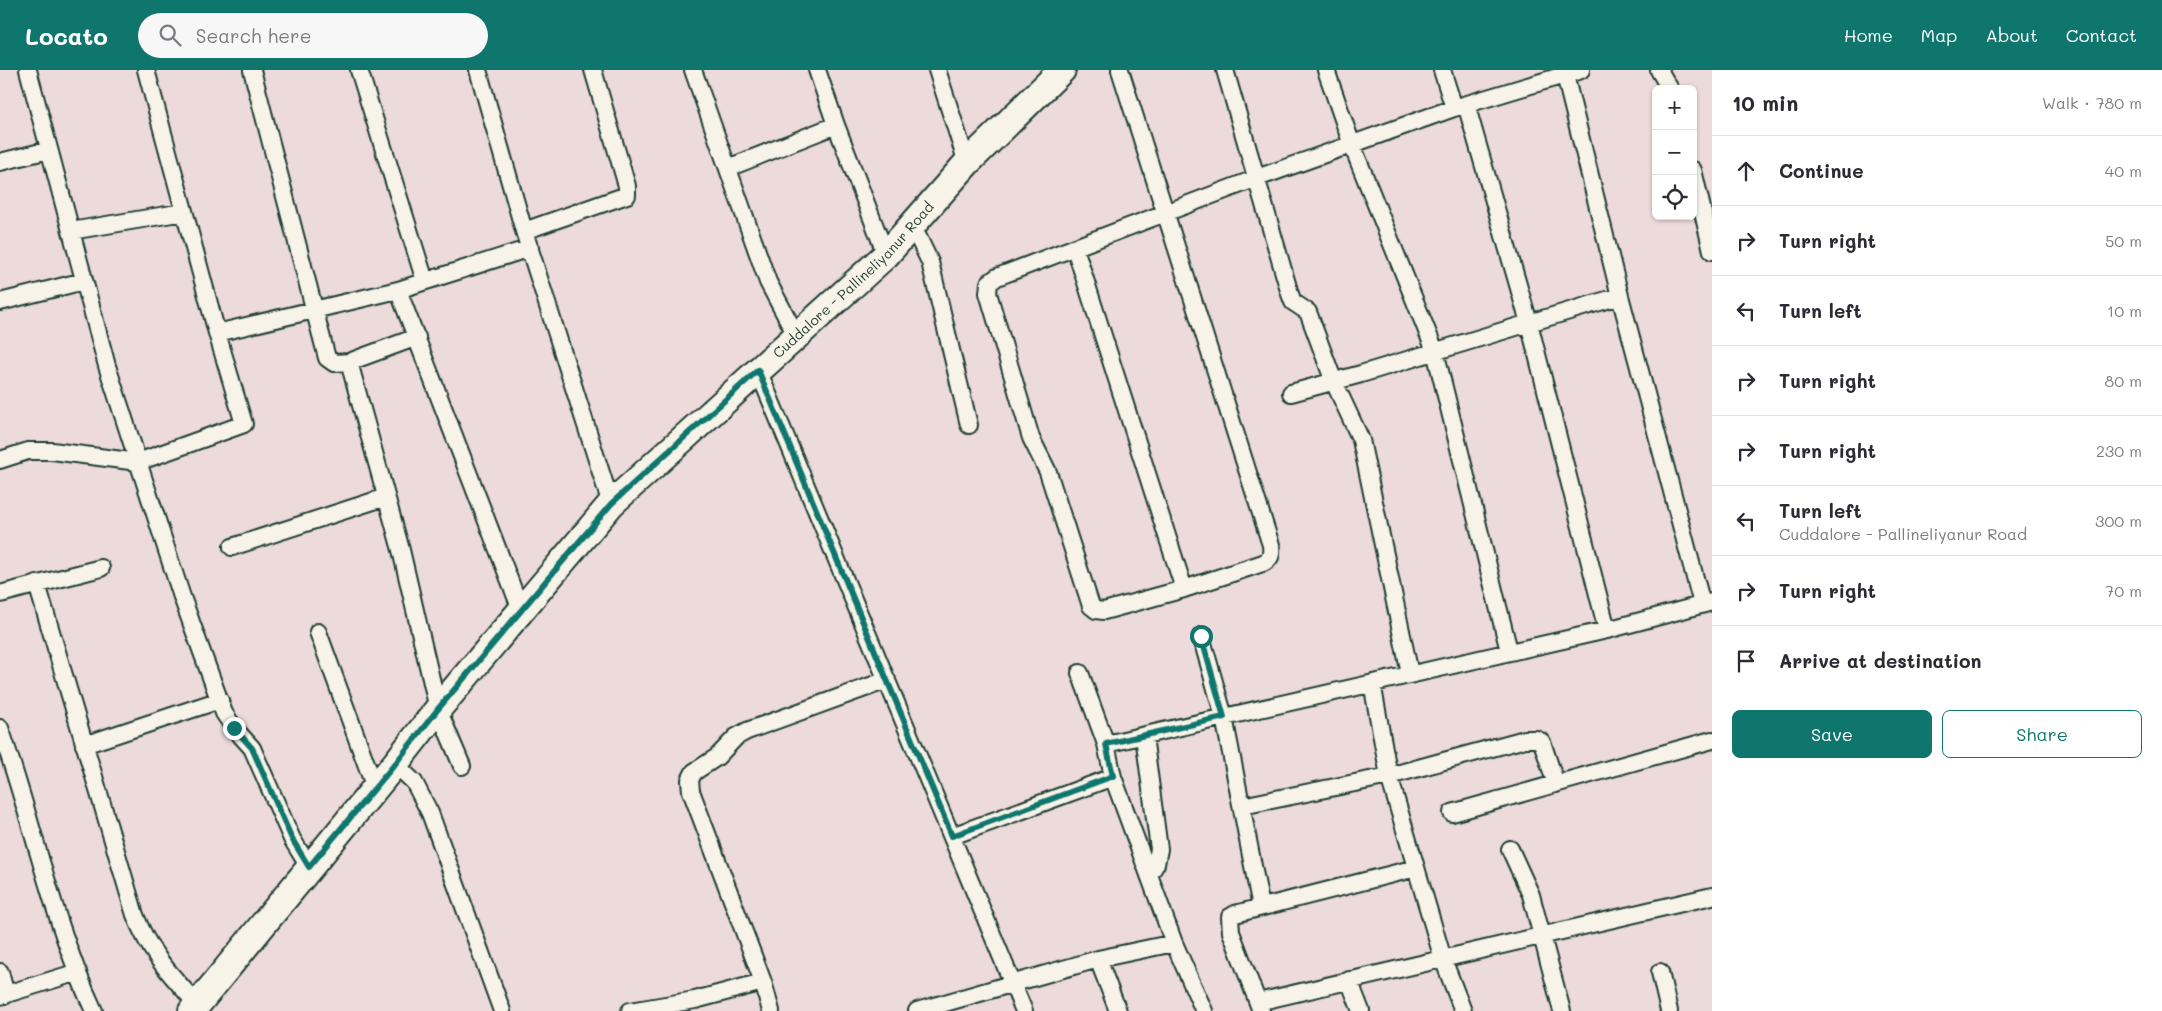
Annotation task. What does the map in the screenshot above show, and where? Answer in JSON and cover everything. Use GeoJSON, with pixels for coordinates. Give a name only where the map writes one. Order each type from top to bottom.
{"type":"FeatureCollection","features":[{"type":"Feature","properties":{"kind":"main road","name":"Cuddalore - Pallineliyanur Road"},"geometry":{"type":"LineString","coordinates":[[194,1008],[438,709],[611,504],[886,254],[967,163],[1059,71]]}},
{"type":"Feature","properties":{"kind":"street"},"geometry":{"type":"LineString","coordinates":[[28,70],[107,366],[182,597],[224,713],[234,728],[252,748],[292,839],[309,867]]}},
{"type":"Feature","properties":{"kind":"street"},"geometry":{"type":"LineString","coordinates":[[0,460],[28,452],[52,451],[138,462],[244,424],[217,333],[146,70]]}},
{"type":"Feature","properties":{"kind":"street"},"geometry":{"type":"LineString","coordinates":[[252,70],[327,358],[334,363],[349,362],[417,336]]}},
{"type":"Feature","properties":{"kind":"street"},"geometry":{"type":"LineString","coordinates":[[359,70],[425,281]]}},
{"type":"Feature","properties":{"kind":"street"},"geometry":{"type":"LineString","coordinates":[[478,70],[524,231],[611,504]]}},
{"type":"Feature","properties":{"kind":"street"},"geometry":{"type":"LineString","coordinates":[[524,231],[627,195],[628,186],[593,70]]}},
{"type":"Feature","properties":{"kind":"street"},"geometry":{"type":"LineString","coordinates":[[693,70],[768,282],[796,335]]}},
{"type":"Feature","properties":{"kind":"street"},"geometry":{"type":"LineString","coordinates":[[816,70],[886,254]]}},
{"type":"Feature","properties":{"kind":"street"},"geometry":{"type":"LineString","coordinates":[[937,70],[967,163]]}},
{"type":"Feature","properties":{"kind":"street"},"geometry":{"type":"LineString","coordinates":[[1106,744],[1607,630],[1707,603],[1620,296],[1576,71],[1460,106],[1257,178],[1166,213],[1075,248],[997,277],[989,283],[988,293],[1031,438],[1048,472],[1091,606],[1096,610],[1104,611],[1184,589],[1263,563],[1269,560],[1272,554],[1166,213],[1120,70]]}},
{"type":"Feature","properties":{"kind":"street"},"geometry":{"type":"LineString","coordinates":[[1225,70],[1290,294],[1293,302],[1308,312],[1334,382],[1361,440],[1410,674]]}},
{"type":"Feature","properties":{"kind":"street"},"geometry":{"type":"LineString","coordinates":[[1326,70],[1352,145],[1435,351],[1509,651]]}},
{"type":"Feature","properties":{"kind":"street"},"geometry":{"type":"LineString","coordinates":[[1442,70],[1460,106],[1529,323],[1607,630]]}},
{"type":"Feature","properties":{"kind":"street"},"geometry":{"type":"LineString","coordinates":[[1660,70],[1668,85]]}},
{"type":"Feature","properties":{"kind":"street"},"geometry":{"type":"LineString","coordinates":[[728,168],[836,124]]}},
{"type":"Feature","properties":{"kind":"street"},"geometry":{"type":"LineString","coordinates":[[0,162],[49,150]]}},
{"type":"Feature","properties":{"kind":"street"},"geometry":{"type":"LineString","coordinates":[[1694,175],[1712,251]]}},
{"type":"Feature","properties":{"kind":"street"},"geometry":{"type":"LineString","coordinates":[[71,230],[184,212]]}},
{"type":"Feature","properties":{"kind":"street"},"geometry":{"type":"LineString","coordinates":[[909,228],[918,237],[930,262],[969,425]]}},
{"type":"Feature","properties":{"kind":"street"},"geometry":{"type":"LineString","coordinates":[[217,333],[398,290],[530,248]]}},
{"type":"Feature","properties":{"kind":"street"},"geometry":{"type":"LineString","coordinates":[[1075,248],[1184,589]]}},
{"type":"Feature","properties":{"kind":"street"},"geometry":{"type":"LineString","coordinates":[[0,302],[84,281]]}},
{"type":"Feature","properties":{"kind":"street"},"geometry":{"type":"LineString","coordinates":[[398,290],[521,610]]}},
{"type":"Feature","properties":{"kind":"street"},"geometry":{"type":"LineString","coordinates":[[1291,393],[1334,382],[1620,296]]}},
{"type":"Feature","properties":{"kind":"street"},"geometry":{"type":"LineString","coordinates":[[349,362],[401,550],[438,709],[462,766]]}},
{"type":"Feature","properties":{"kind":"street"},"geometry":{"type":"LineString","coordinates":[[758,370],[1024,1011]]}},
{"type":"Feature","properties":{"kind":"street"},"geometry":{"type":"LineString","coordinates":[[232,548],[386,497]]}},
{"type":"Feature","properties":{"kind":"street"},"geometry":{"type":"LineString","coordinates":[[0,594],[101,568]]}},
{"type":"Feature","properties":{"kind":"street"},"geometry":{"type":"LineString","coordinates":[[37,584],[132,906],[143,936],[160,964],[194,1008]]}},
{"type":"Feature","properties":{"kind":"street"},"geometry":{"type":"LineString","coordinates":[[318,632],[375,788]]}},
{"type":"Feature","properties":{"kind":"street"},"geometry":{"type":"LineString","coordinates":[[1201,636],[1224,717],[1262,907]]}},
{"type":"Feature","properties":{"kind":"street"},"geometry":{"type":"LineString","coordinates":[[1080,673],[1106,744],[1113,776],[1149,875],[1174,943],[1204,1011]]}},
{"type":"Feature","properties":{"kind":"street"},"geometry":{"type":"LineString","coordinates":[[771,1011],[763,982],[691,791],[690,780],[694,772],[717,757],[736,737],[747,731],[887,680]]}},
{"type":"Feature","properties":{"kind":"street"},"geometry":{"type":"LineString","coordinates":[[1372,683],[1389,776],[1443,959],[1462,1011]]}},
{"type":"Feature","properties":{"kind":"street"},"geometry":{"type":"LineString","coordinates":[[84,745],[220,700]]}},
{"type":"Feature","properties":{"kind":"street"},"geometry":{"type":"LineString","coordinates":[[0,728],[78,972],[94,1011]]}},
{"type":"Feature","properties":{"kind":"street"},"geometry":{"type":"LineString","coordinates":[[1144,736],[1159,849],[1156,864],[1149,875]]}},
{"type":"Feature","properties":{"kind":"street"},"geometry":{"type":"LineString","coordinates":[[1242,806],[1389,776],[1525,739],[1536,739],[1542,742],[1546,748],[1556,784]]}},
{"type":"Feature","properties":{"kind":"street"},"geometry":{"type":"LineString","coordinates":[[1452,813],[1712,740]]}},
{"type":"Feature","properties":{"kind":"street"},"geometry":{"type":"LineString","coordinates":[[395,764],[414,782],[430,813],[502,1011]]}},
{"type":"Feature","properties":{"kind":"street"},"geometry":{"type":"LineString","coordinates":[[952,836],[1113,776]]}},
{"type":"Feature","properties":{"kind":"street"},"geometry":{"type":"LineString","coordinates":[[1510,849],[1531,895],[1562,1011]]}},
{"type":"Feature","properties":{"kind":"street"},"geometry":{"type":"LineString","coordinates":[[1416,868],[1235,914],[1230,918],[1229,923],[1259,1007],[1348,980],[1712,896]]}},
{"type":"Feature","properties":{"kind":"street"},"geometry":{"type":"LineString","coordinates":[[918,1011],[1098,960],[1174,943]]}},
{"type":"Feature","properties":{"kind":"street"},"geometry":{"type":"LineString","coordinates":[[1098,960],[1118,1011]]}},
{"type":"Feature","properties":{"kind":"street"},"geometry":{"type":"LineString","coordinates":[[0,972],[3,996],[78,972]]}},
{"type":"Feature","properties":{"kind":"street"},"geometry":{"type":"LineString","coordinates":[[1660,972],[1669,1011]]}},
{"type":"Feature","properties":{"kind":"street"},"geometry":{"type":"LineString","coordinates":[[1348,980],[1361,1011]]}},
{"type":"Feature","properties":{"kind":"street"},"geometry":{"type":"LineString","coordinates":[[630,1011],[695,1000],[763,982]]}},
{"type":"Feature","properties":{"kind":"route"},"geometry":{"type":"LineString","coordinates":[[234,728],[252,748],[292,839],[309,867],[438,709],[611,504],[758,370],[952,836],[1113,776],[1106,744],[1224,717],[1201,636]]}}]}
